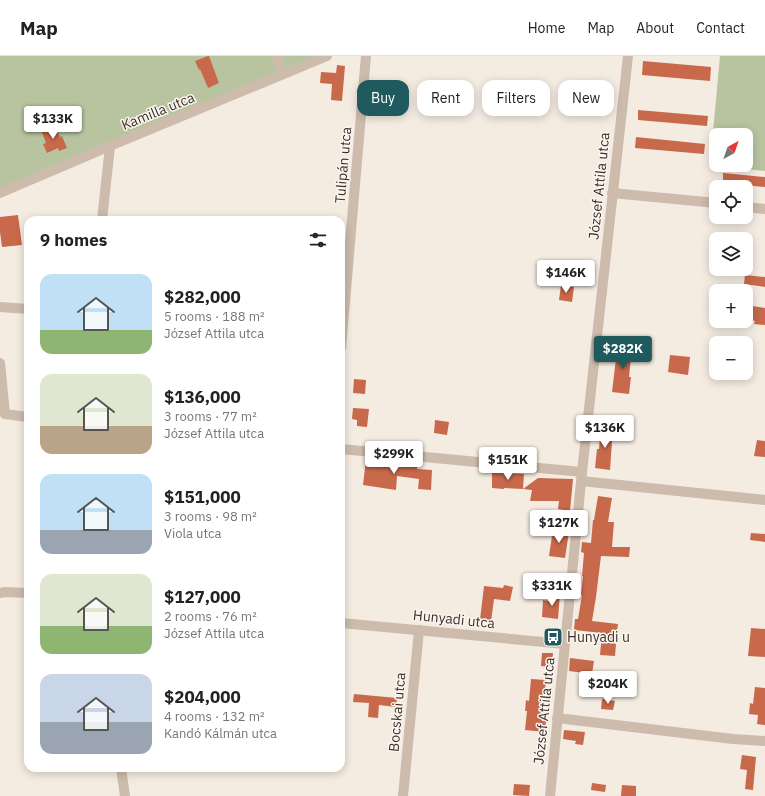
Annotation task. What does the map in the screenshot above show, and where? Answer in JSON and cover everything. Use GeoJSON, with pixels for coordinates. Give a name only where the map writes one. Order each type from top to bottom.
{"type":"FeatureCollection","features":[{"type":"Feature","properties":{"kind":"street"},"geometry":{"type":"LineString","coordinates":[[276,56],[283,74]]}},
{"type":"Feature","properties":{"kind":"street","name":"Kamilla utca"},"geometry":{"type":"LineString","coordinates":[[0,193],[327,56]]}},
{"type":"Feature","properties":{"kind":"street","name":"Tulipán utca"},"geometry":{"type":"LineString","coordinates":[[345,301],[366,56]]}},
{"type":"Feature","properties":{"kind":"street","name":"József Attila utca"},"geometry":{"type":"LineString","coordinates":[[550,796],[582,476],[628,56]]}},
{"type":"Feature","properties":{"kind":"street"},"geometry":{"type":"LineString","coordinates":[[102,216],[110,146]]}},
{"type":"Feature","properties":{"kind":"street"},"geometry":{"type":"LineString","coordinates":[[612,193],[709,202]]}},
{"type":"Feature","properties":{"kind":"street"},"geometry":{"type":"LineString","coordinates":[[753,208],[765,209]]}},
{"type":"Feature","properties":{"kind":"street"},"geometry":{"type":"LineString","coordinates":[[0,307],[24,309]]}},
{"type":"Feature","properties":{"kind":"street"},"geometry":{"type":"LineString","coordinates":[[0,363],[5,414],[24,416]]}},
{"type":"Feature","properties":{"kind":"street"},"geometry":{"type":"LineString","coordinates":[[345,449],[582,476],[765,500]]}},
{"type":"Feature","properties":{"kind":"street"},"geometry":{"type":"LineString","coordinates":[[0,593],[24,594]]}},
{"type":"Feature","properties":{"kind":"street","name":"Hunyadi utca"},"geometry":{"type":"LineString","coordinates":[[345,623],[565,644]]}},
{"type":"Feature","properties":{"kind":"street","name":"Bocskai utca"},"geometry":{"type":"LineString","coordinates":[[403,796],[418,630]]}},
{"type":"Feature","properties":{"kind":"street"},"geometry":{"type":"LineString","coordinates":[[557,718],[733,739],[765,741]]}},
{"type":"Feature","properties":{"kind":"street"},"geometry":{"type":"LineString","coordinates":[[122,772],[126,796]]}},
{"type":"Feature","properties":{"kind":"green space"},"geometry":{"type":"Polygon","coordinates":[[[0,56],[317,56],[0,188],[0,56]]]}},
{"type":"Feature","properties":{"kind":"green space"},"geometry":{"type":"Polygon","coordinates":[[[720,56],[765,56],[765,171],[753,170],[753,128],[713,128],[720,56]]]}},
{"type":"Feature","properties":{"kind":"building"},"geometry":{"type":"Polygon","coordinates":[[[208,56],[219,83],[208,88],[195,61],[208,56]]]}},
{"type":"Feature","properties":{"kind":"building"},"geometry":{"type":"Polygon","coordinates":[[[643,61],[711,67],[710,81],[642,75],[643,61]]]}},
{"type":"Feature","properties":{"kind":"building"},"geometry":{"type":"Polygon","coordinates":[[[337,65],[345,66],[342,101],[331,100],[332,84],[320,83],[321,72],[336,73],[337,65]]]}},
{"type":"Feature","properties":{"kind":"building"},"geometry":{"type":"Polygon","coordinates":[[[638,110],[708,116],[707,126],[638,120],[638,110]]]}},
{"type":"Feature","properties":{"kind":"building"},"geometry":{"type":"Polygon","coordinates":[[[54,125],[60,137],[62,136],[67,148],[59,151],[58,148],[47,153],[43,144],[46,143],[41,130],[54,125]]]}},
{"type":"Feature","properties":{"kind":"building"},"geometry":{"type":"Polygon","coordinates":[[[636,137],[705,144],[704,154],[635,148],[636,137]]]}},
{"type":"Feature","properties":{"kind":"building"},"geometry":{"type":"Polygon","coordinates":[[[723,173],[765,177],[765,187],[753,186],[753,180],[723,180],[723,173]]]}},
{"type":"Feature","properties":{"kind":"building"},"geometry":{"type":"Polygon","coordinates":[[[18,215],[22,245],[2,247],[0,217],[18,215]]]}},
{"type":"Feature","properties":{"kind":"building"},"geometry":{"type":"Polygon","coordinates":[[[745,276],[765,277],[765,287],[753,285],[753,284],[744,284],[745,276]]]}},
{"type":"Feature","properties":{"kind":"building"},"geometry":{"type":"Polygon","coordinates":[[[561,285],[574,287],[572,302],[559,300],[561,285]]]}},
{"type":"Feature","properties":{"kind":"building"},"geometry":{"type":"Polygon","coordinates":[[[753,306],[765,308],[765,325],[754,324],[755,321],[753,320],[753,306]]]}},
{"type":"Feature","properties":{"kind":"building"},"geometry":{"type":"Polygon","coordinates":[[[624,347],[638,349],[637,358],[631,358],[629,394],[612,392],[617,350],[624,351],[624,347]]]}},
{"type":"Feature","properties":{"kind":"building"},"geometry":{"type":"Polygon","coordinates":[[[670,355],[690,357],[688,375],[668,372],[670,355]]]}},
{"type":"Feature","properties":{"kind":"building"},"geometry":{"type":"Polygon","coordinates":[[[354,379],[366,380],[365,394],[353,393],[354,379]]]}},
{"type":"Feature","properties":{"kind":"building"},"geometry":{"type":"Polygon","coordinates":[[[353,408],[369,409],[367,427],[357,426],[357,420],[352,419],[353,408]]]}},
{"type":"Feature","properties":{"kind":"building"},"geometry":{"type":"Polygon","coordinates":[[[435,420],[449,422],[447,435],[434,433],[435,420]]]}},
{"type":"Feature","properties":{"kind":"building"},"geometry":{"type":"Polygon","coordinates":[[[601,427],[613,428],[610,470],[595,468],[597,449],[599,449],[601,427]]]}},
{"type":"Feature","properties":{"kind":"building"},"geometry":{"type":"Polygon","coordinates":[[[757,440],[765,441],[765,457],[754,456],[757,440]]]}},
{"type":"Feature","properties":{"kind":"building"},"geometry":{"type":"Polygon","coordinates":[[[366,459],[417,465],[417,469],[432,470],[431,490],[418,489],[419,479],[397,476],[396,490],[363,485],[366,459]]]}},
{"type":"Feature","properties":{"kind":"building"},"geometry":{"type":"Polygon","coordinates":[[[492,472],[524,474],[523,489],[492,488],[492,472]]]}},
{"type":"Feature","properties":{"kind":"building"},"geometry":{"type":"Polygon","coordinates":[[[538,478],[573,479],[570,511],[558,509],[559,501],[530,501],[532,490],[523,489],[538,478]]]}},
{"type":"Feature","properties":{"kind":"building"},"geometry":{"type":"Polygon","coordinates":[[[598,496],[612,498],[608,522],[614,522],[612,547],[630,547],[629,557],[601,556],[592,621],[618,624],[615,656],[600,655],[602,633],[574,630],[575,619],[578,619],[582,595],[584,553],[581,552],[582,542],[591,543],[593,520],[598,496]]]}},
{"type":"Feature","properties":{"kind":"building"},"geometry":{"type":"Polygon","coordinates":[[[553,529],[569,532],[565,558],[549,556],[553,529]]]}},
{"type":"Feature","properties":{"kind":"building"},"geometry":{"type":"Polygon","coordinates":[[[751,533],[765,534],[765,542],[750,540],[751,533]]]}},
{"type":"Feature","properties":{"kind":"building"},"geometry":{"type":"Polygon","coordinates":[[[504,585],[513,587],[510,601],[494,599],[491,622],[480,620],[484,586],[503,588],[504,585]]]}},
{"type":"Feature","properties":{"kind":"building"},"geometry":{"type":"Polygon","coordinates":[[[550,593],[560,594],[558,619],[542,617],[543,600],[549,601],[550,593]]]}},
{"type":"Feature","properties":{"kind":"building"},"geometry":{"type":"Polygon","coordinates":[[[751,628],[765,629],[765,657],[748,656],[751,628]]]}},
{"type":"Feature","properties":{"kind":"building"},"geometry":{"type":"Polygon","coordinates":[[[542,653],[553,653],[552,667],[541,666],[542,653]]]}},
{"type":"Feature","properties":{"kind":"building"},"geometry":{"type":"Polygon","coordinates":[[[570,658],[594,661],[592,674],[569,671],[570,658]]]}},
{"type":"Feature","properties":{"kind":"building"},"geometry":{"type":"Polygon","coordinates":[[[531,679],[546,680],[542,721],[546,721],[545,732],[525,730],[527,711],[525,711],[526,700],[529,701],[531,679]]]}},
{"type":"Feature","properties":{"kind":"building"},"geometry":{"type":"Polygon","coordinates":[[[755,687],[765,688],[765,725],[757,724],[758,715],[749,714],[750,703],[753,704],[755,687]]]}},
{"type":"Feature","properties":{"kind":"building"},"geometry":{"type":"Polygon","coordinates":[[[354,694],[397,698],[396,707],[379,705],[378,718],[368,717],[369,703],[353,702],[354,694]]]}},
{"type":"Feature","properties":{"kind":"building"},"geometry":{"type":"Polygon","coordinates":[[[602,699],[615,701],[613,710],[601,709],[602,699]]]}},
{"type":"Feature","properties":{"kind":"building"},"geometry":{"type":"Polygon","coordinates":[[[564,730],[585,732],[583,745],[575,744],[576,741],[563,739],[564,730]]]}},
{"type":"Feature","properties":{"kind":"building"},"geometry":{"type":"Polygon","coordinates":[[[742,755],[756,757],[753,790],[745,789],[747,770],[740,769],[742,755]]]}},
{"type":"Feature","properties":{"kind":"building"},"geometry":{"type":"Polygon","coordinates":[[[592,783],[606,785],[605,792],[591,790],[592,783]]]}},
{"type":"Feature","properties":{"kind":"building"},"geometry":{"type":"Polygon","coordinates":[[[514,784],[530,785],[529,796],[513,795],[514,784]]]}},
{"type":"Feature","properties":{"kind":"building"},"geometry":{"type":"Polygon","coordinates":[[[622,785],[636,786],[636,796],[621,796],[622,785]]]}},
{"type":"Feature","properties":{"kind":"place","name":"Hunyadi u"},"geometry":{"type":"Point","coordinates":[553,637]}}]}
